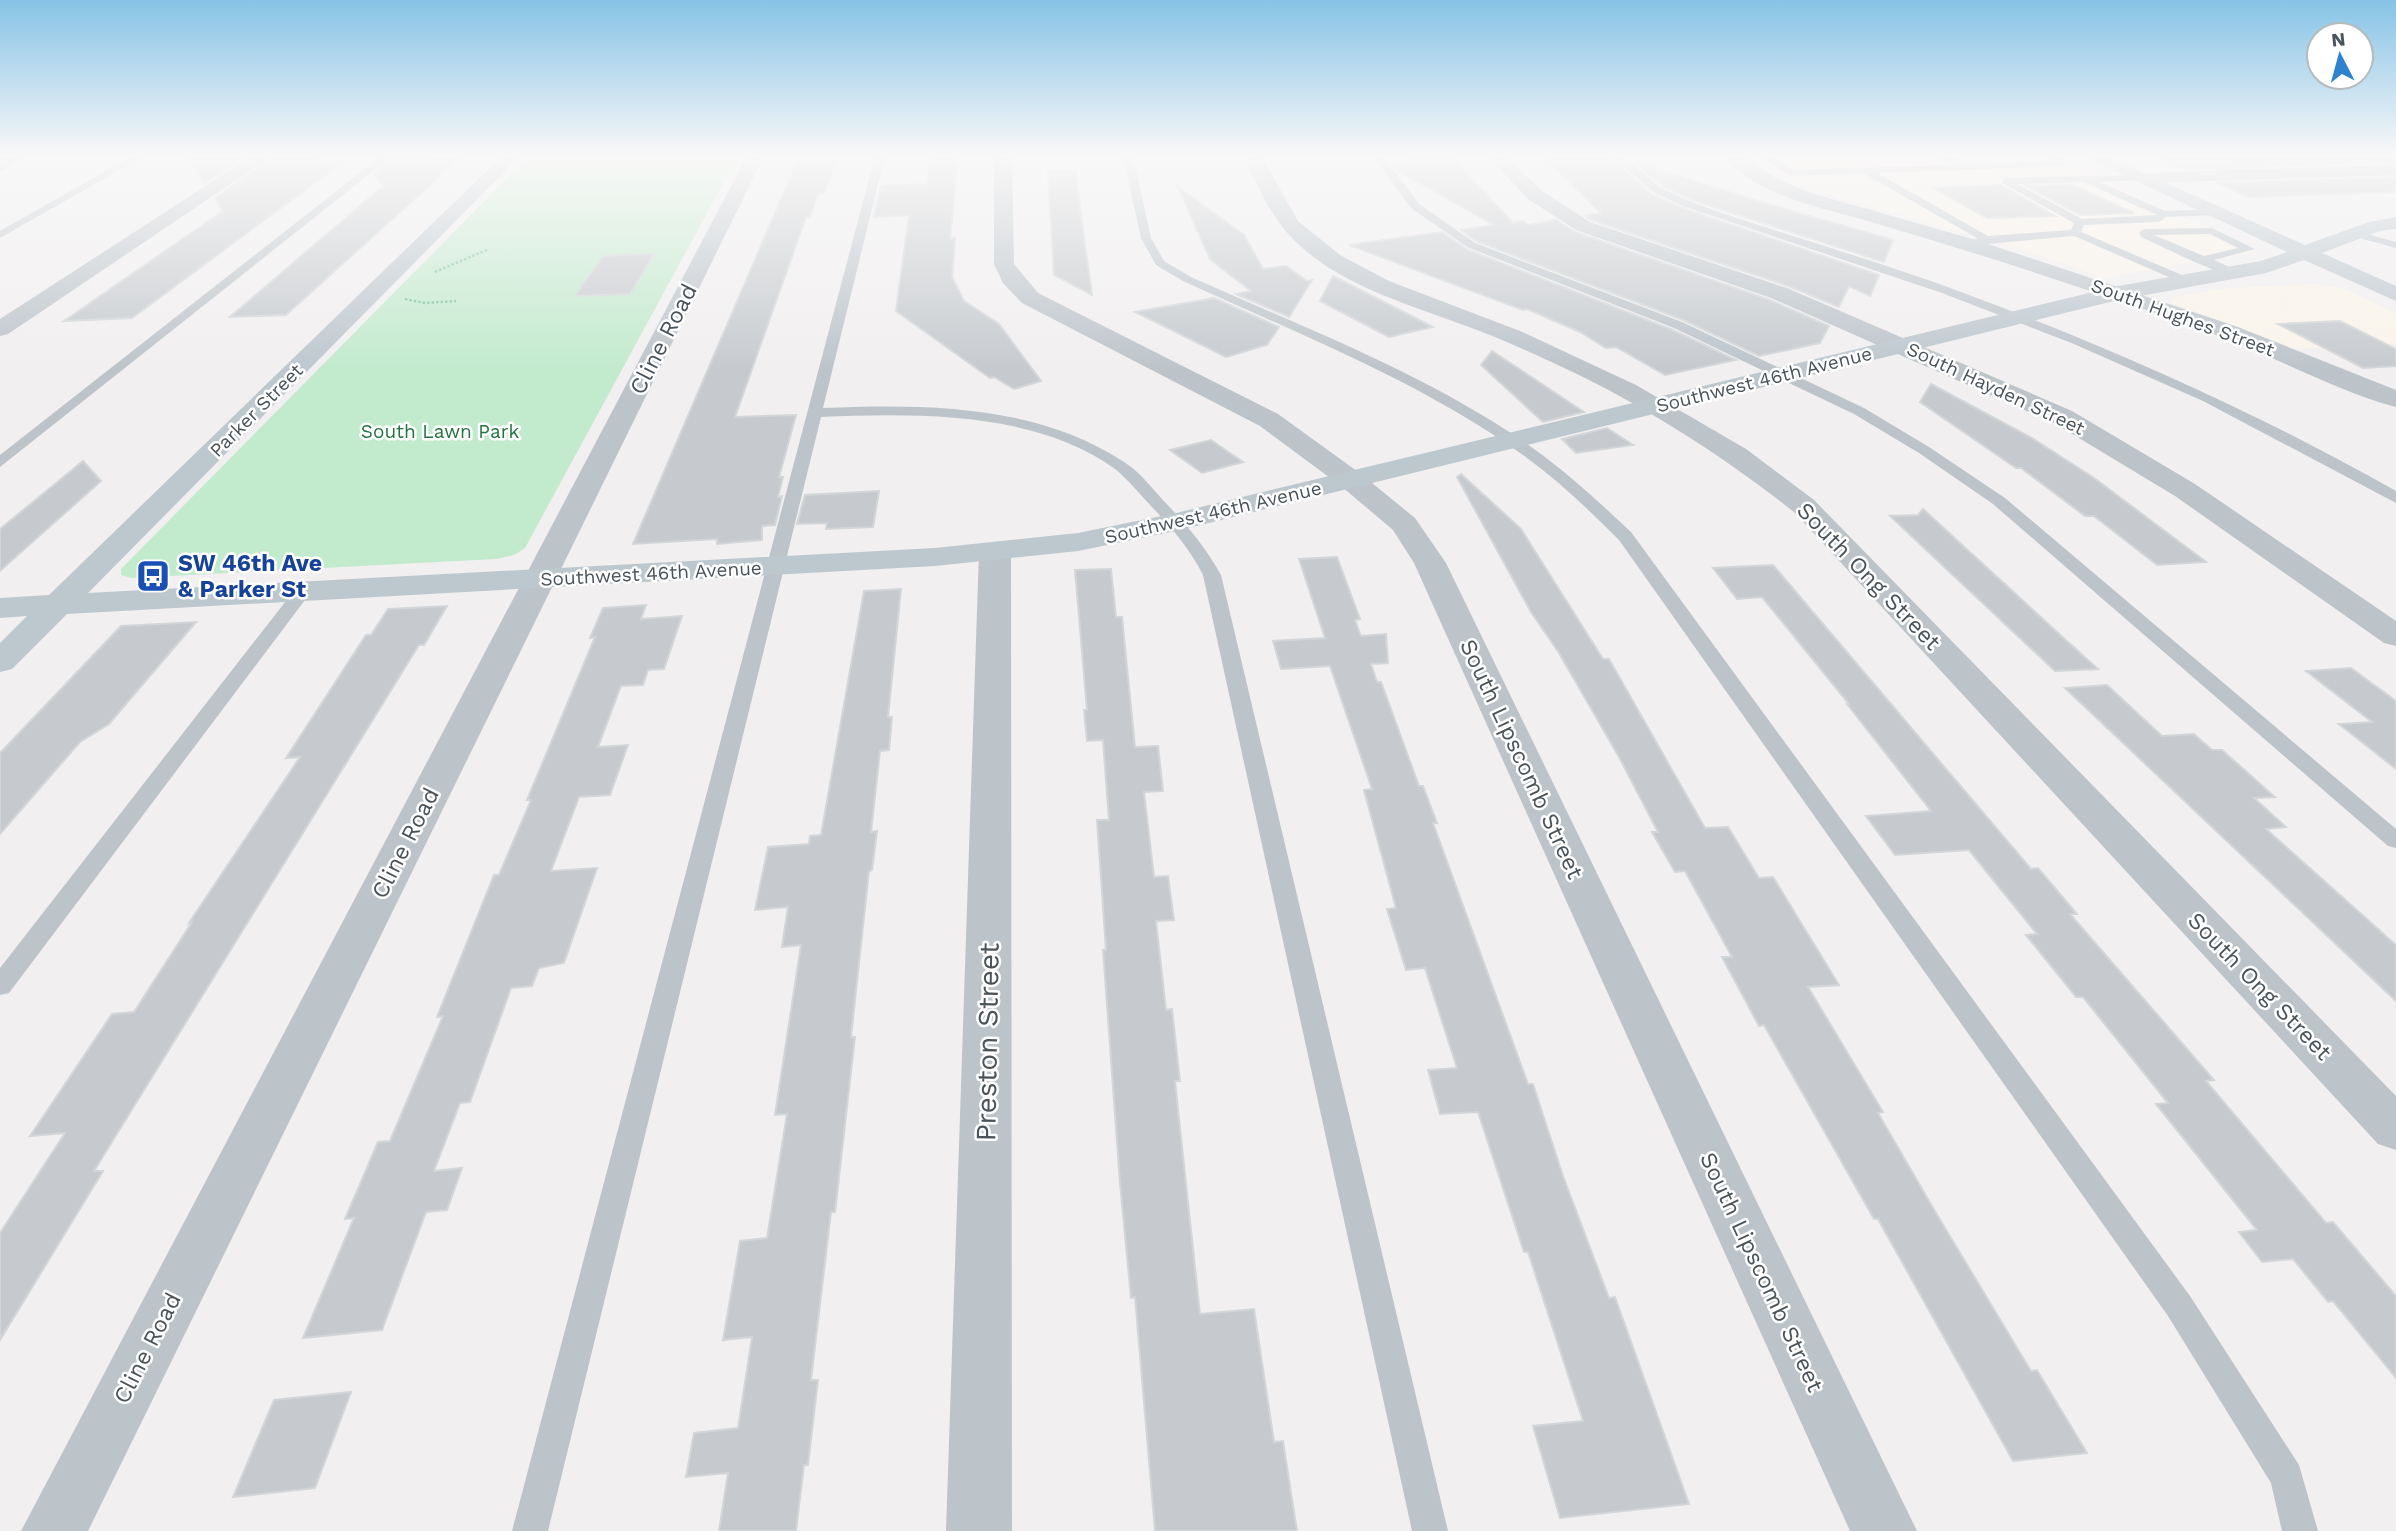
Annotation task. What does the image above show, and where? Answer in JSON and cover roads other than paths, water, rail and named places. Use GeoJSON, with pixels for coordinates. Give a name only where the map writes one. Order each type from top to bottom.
{"type":"FeatureCollection","features":[{"type":"Feature","properties":{"kind":"main road","name":"Parker Street"},"geometry":{"type":"LineString","coordinates":[[0,662],[440,227]]}},
{"type":"Feature","properties":{"kind":"main road"},"geometry":{"type":"LineString","coordinates":[[2241,227],[2260,233],[2295,268]]}},
{"type":"Feature","properties":{"kind":"main road","name":"Southwest 46th Avenue"},"geometry":{"type":"LineString","coordinates":[[0,608],[777,566],[995,552],[1078,542],[1176,522],[1352,480],[2129,291],[2193,270],[2238,263],[2295,268],[2356,234],[2376,227]]}},
{"type":"Feature","properties":{"kind":"main road"},"geometry":{"type":"LineString","coordinates":[[2129,291],[2295,268],[2357,276],[2396,294]]}},
{"type":"Feature","properties":{"kind":"street"},"geometry":{"type":"LineString","coordinates":[[0,329],[155,227]]}},
{"type":"Feature","properties":{"kind":"street","name":"Cline Road"},"geometry":{"type":"LineString","coordinates":[[54,1531],[720,227]]}},
{"type":"Feature","properties":{"kind":"street","name":"South Lipscomb Street"},"geometry":{"type":"LineString","coordinates":[[1004,227],[1004,264],[1011,278],[1030,298],[1269,420],[1352,480],[1404,524],[1430,563],[1884,1531]]}},
{"type":"Feature","properties":{"kind":"street","name":"South Ong Street"},"geometry":{"type":"LineString","coordinates":[[1293,227],[1311,245],[1369,278],[1512,336],[1656,406],[1730,449],[1804,506],[2396,1129]]}},
{"type":"Feature","properties":{"kind":"street","name":"South Hayden Street"},"geometry":{"type":"LineString","coordinates":[[1587,227],[1779,293],[2013,393],[2119,448],[2396,636]]}},
{"type":"Feature","properties":{"kind":"street","name":"South Hughes Street"},"geometry":{"type":"LineString","coordinates":[[1924,227],[1977,241],[2129,291],[2396,399]]}},
{"type":"Feature","properties":{"kind":"street","name":"Preston Street"},"geometry":{"type":"LineString","coordinates":[[979,1531],[995,552]]}},
{"type":"Feature","properties":{"kind":"lane"},"geometry":{"type":"LineString","coordinates":[[0,461],[296,227]]}},
{"type":"Feature","properties":{"kind":"lane"},"geometry":{"type":"LineString","coordinates":[[530,1531],[862,227]]}},
{"type":"Feature","properties":{"kind":"lane"},"geometry":{"type":"LineString","coordinates":[[1144,227],[1146,238],[1160,262],[1227,298],[1425,387],[1513,440],[1560,473],[1597,505],[1625,536],[2179,1306],[2287,1477],[2300,1531]]}},
{"type":"Feature","properties":{"kind":"lane"},"geometry":{"type":"LineString","coordinates":[[1446,227],[1471,245],[1678,325],[1786,374],[1859,411],[1924,450],[1999,501],[2396,841]]}},
{"type":"Feature","properties":{"kind":"lane"},"geometry":{"type":"LineString","coordinates":[[1756,227],[2018,317],[2155,373],[2313,449],[2396,498]]}},
{"type":"Feature","properties":{"kind":"lane"},"geometry":{"type":"LineString","coordinates":[[1961,227],[1977,241],[2075,227]]}},
{"type":"Feature","properties":{"kind":"lane"},"geometry":{"type":"LineString","coordinates":[[2079,227],[2193,270]]}},
{"type":"Feature","properties":{"kind":"lane"},"geometry":{"type":"LineString","coordinates":[[2193,270],[2144,232],[2202,230],[2207,227]]}},
{"type":"Feature","properties":{"kind":"lane"},"geometry":{"type":"LineString","coordinates":[[2226,227],[2249,249],[2238,263]]}},
{"type":"Feature","properties":{"kind":"lane"},"geometry":{"type":"LineString","coordinates":[[2356,234],[2396,245]]}},
{"type":"Feature","properties":{"kind":"lane"},"geometry":{"type":"LineString","coordinates":[[816,413],[932,410],[992,416],[1064,439],[1118,464],[1197,544],[1212,575],[1430,1531]]}},
{"type":"Feature","properties":{"kind":"lane"},"geometry":{"type":"LineString","coordinates":[[0,986],[303,592]]}},
{"type":"Feature","properties":{"kind":"place","name":"SW 46th Ave & Parker St"},"geometry":{"type":"Point","coordinates":[153,576]}},
{"type":"Feature","properties":{"kind":"park label","name":"South Lawn Park"},"geometry":{"type":"Point","coordinates":[440,431]}}]}
